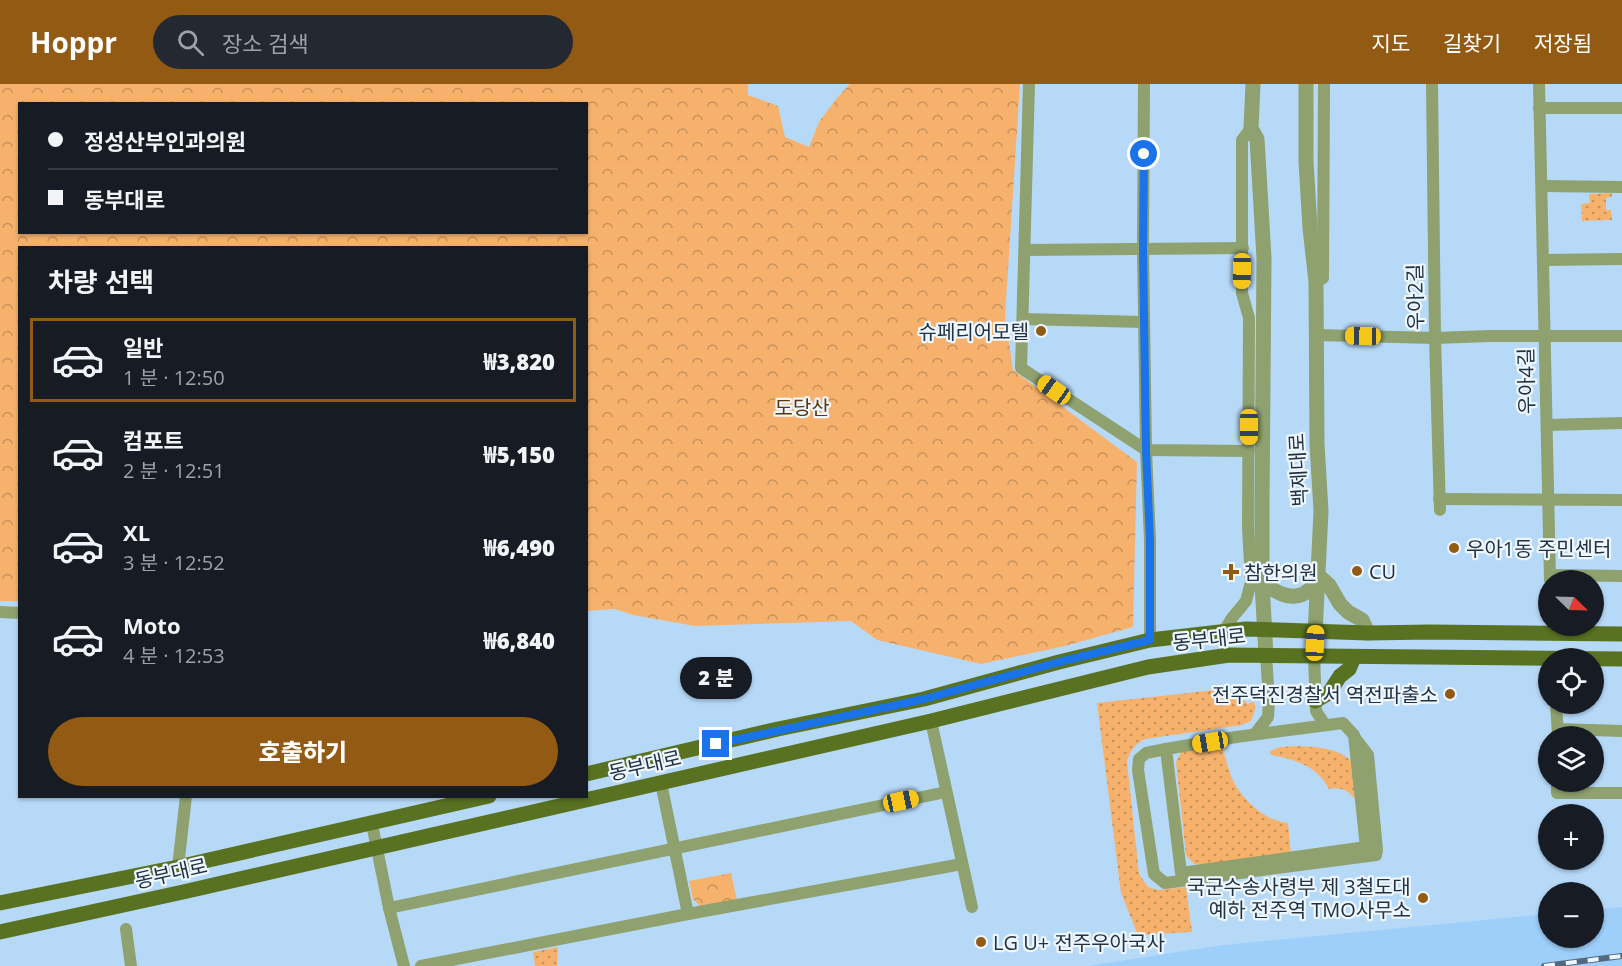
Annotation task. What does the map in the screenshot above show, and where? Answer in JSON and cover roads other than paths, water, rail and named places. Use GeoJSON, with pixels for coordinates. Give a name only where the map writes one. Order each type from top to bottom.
{"type":"FeatureCollection","features":[{"type":"Feature","properties":{"kind":"main road","name":"동부대로"},"geometry":{"type":"LineString","coordinates":[[588,774],[778,729],[924,699],[1150,640],[1246,629],[1368,633],[1538,629]]}},
{"type":"Feature","properties":{"kind":"main road","name":"동부대로"},"geometry":{"type":"LineString","coordinates":[[1604,633],[1622,634]]}},
{"type":"Feature","properties":{"kind":"main road","name":"동부대로"},"geometry":{"type":"LineString","coordinates":[[0,932],[931,722],[1148,668],[1220,656],[1538,658]]}},
{"type":"Feature","properties":{"kind":"main road"},"geometry":{"type":"LineString","coordinates":[[1315,701],[1329,693],[1340,676],[1349,669],[1353,657]]}},
{"type":"Feature","properties":{"kind":"main road","name":"동부대로"},"geometry":{"type":"LineString","coordinates":[[1604,659],[1622,659]]}},
{"type":"Feature","properties":{"kind":"main road","name":"동부대로"},"geometry":{"type":"LineString","coordinates":[[0,903],[178,867],[481,798]]}},
{"type":"Feature","properties":{"kind":"street"},"geometry":{"type":"LineString","coordinates":[[1029,84],[1022,368],[1146,450],[1249,451]]}},
{"type":"Feature","properties":{"kind":"street"},"geometry":{"type":"LineString","coordinates":[[1144,84],[1143,248],[1150,640]]}},
{"type":"Feature","properties":{"kind":"street","name":"백제대로"},"geometry":{"type":"LineString","coordinates":[[1253,84],[1251,128],[1257,139],[1264,258],[1262,583],[1266,656]]}},
{"type":"Feature","properties":{"kind":"street","name":"백제대로"},"geometry":{"type":"LineString","coordinates":[[1306,84],[1306,161],[1316,282],[1317,444],[1321,511],[1314,655]]}},
{"type":"Feature","properties":{"kind":"street","name":"백제대로"},"geometry":{"type":"LineString","coordinates":[[1316,282],[1323,278],[1324,84]]}},
{"type":"Feature","properties":{"kind":"street","name":"우아2길"},"geometry":{"type":"LineString","coordinates":[[1432,84],[1439,504],[1549,501]]}},
{"type":"Feature","properties":{"kind":"street","name":"우아4길"},"geometry":{"type":"LineString","coordinates":[[1539,84],[1550,570]]}},
{"type":"Feature","properties":{"kind":"street"},"geometry":{"type":"LineString","coordinates":[[1539,108],[1622,108]]}},
{"type":"Feature","properties":{"kind":"street"},"geometry":{"type":"LineString","coordinates":[[1249,363],[1262,341],[1250,318],[1242,293],[1242,140],[1251,128]]}},
{"type":"Feature","properties":{"kind":"street"},"geometry":{"type":"LineString","coordinates":[[1542,186],[1622,187]]}},
{"type":"Feature","properties":{"kind":"street"},"geometry":{"type":"LineString","coordinates":[[1026,250],[1243,248]]}},
{"type":"Feature","properties":{"kind":"street"},"geometry":{"type":"LineString","coordinates":[[1543,260],[1622,259]]}},
{"type":"Feature","properties":{"kind":"street"},"geometry":{"type":"LineString","coordinates":[[1224,631],[1246,602],[1251,582],[1248,527],[1250,318]]}},
{"type":"Feature","properties":{"kind":"street"},"geometry":{"type":"LineString","coordinates":[[1023,319],[1144,322]]}},
{"type":"Feature","properties":{"kind":"street"},"geometry":{"type":"LineString","coordinates":[[1316,335],[1435,338],[1545,336]]}},
{"type":"Feature","properties":{"kind":"street","name":"우아4길"},"geometry":{"type":"LineString","coordinates":[[1545,336],[1622,336]]}},
{"type":"Feature","properties":{"kind":"street","name":"우아4길"},"geometry":{"type":"LineString","coordinates":[[1547,425],[1622,423]]}},
{"type":"Feature","properties":{"kind":"street"},"geometry":{"type":"LineString","coordinates":[[1249,481],[1262,502]]}},
{"type":"Feature","properties":{"kind":"street"},"geometry":{"type":"LineString","coordinates":[[1549,501],[1622,500]]}},
{"type":"Feature","properties":{"kind":"street","name":"백제대로"},"geometry":{"type":"LineString","coordinates":[[1248,527],[1262,502]]}},
{"type":"Feature","properties":{"kind":"street","name":"우아4길"},"geometry":{"type":"LineString","coordinates":[[1604,576],[1622,576]]}},
{"type":"Feature","properties":{"kind":"street"},"geometry":{"type":"LineString","coordinates":[[1262,583],[1285,596],[1302,595],[1319,580],[1329,585],[1340,604],[1348,612],[1362,620],[1368,633]]}},
{"type":"Feature","properties":{"kind":"street"},"geometry":{"type":"LineString","coordinates":[[0,612],[18,613]]}},
{"type":"Feature","properties":{"kind":"street"},"geometry":{"type":"LineString","coordinates":[[1314,655],[1316,711],[1325,725]]}},
{"type":"Feature","properties":{"kind":"street"},"geometry":{"type":"LineString","coordinates":[[1255,734],[1268,717],[1266,656]]}},
{"type":"Feature","properties":{"kind":"street"},"geometry":{"type":"LineString","coordinates":[[931,722],[972,907]]}},
{"type":"Feature","properties":{"kind":"street"},"geometry":{"type":"LineString","coordinates":[[1343,723],[1368,755],[1376,855],[1165,883],[1154,874],[1138,770],[1139,759],[1146,753],[1166,749],[1325,725],[1343,723]]}},
{"type":"Feature","properties":{"kind":"street"},"geometry":{"type":"LineString","coordinates":[[1604,732],[1622,731]]}},
{"type":"Feature","properties":{"kind":"street"},"geometry":{"type":"LineString","coordinates":[[1166,749],[1181,873],[1366,847],[1354,735]]}},
{"type":"Feature","properties":{"kind":"street"},"geometry":{"type":"LineString","coordinates":[[661,783],[688,914]]}},
{"type":"Feature","properties":{"kind":"street"},"geometry":{"type":"LineString","coordinates":[[389,908],[946,792]]}},
{"type":"Feature","properties":{"kind":"street"},"geometry":{"type":"LineString","coordinates":[[1557,792],[1622,793]]}},
{"type":"Feature","properties":{"kind":"street"},"geometry":{"type":"LineString","coordinates":[[178,867],[186,798]]}},
{"type":"Feature","properties":{"kind":"street"},"geometry":{"type":"LineString","coordinates":[[372,824],[389,908],[404,966]]}},
{"type":"Feature","properties":{"kind":"street"},"geometry":{"type":"LineString","coordinates":[[421,966],[962,864]]}},
{"type":"Feature","properties":{"kind":"street"},"geometry":{"type":"LineString","coordinates":[[126,929],[131,966]]}},
{"type":"Feature","properties":{"kind":"railway"},"geometry":{"type":"LineString","coordinates":[[1544,966],[1622,956]]}},
{"type":"Feature","properties":{"kind":"place","name":"슈페리어모텔"},"geometry":{"type":"Point","coordinates":[1041,331]}},
{"type":"Feature","properties":{"kind":"place","name":"우아1동 주민센터"},"geometry":{"type":"Point","coordinates":[1454,548]}},
{"type":"Feature","properties":{"kind":"place","name":"CU"},"geometry":{"type":"Point","coordinates":[1357,571]}},
{"type":"Feature","properties":{"kind":"place","name":"참한의원"},"geometry":{"type":"Point","coordinates":[1231,572]}},
{"type":"Feature","properties":{"kind":"place","name":"전주덕진경찰서 역전파출소"},"geometry":{"type":"Point","coordinates":[1450,694]}},
{"type":"Feature","properties":{"kind":"place","name":"국군수송사령부 제 3철도대 예하 전주역 TMO사무소"},"geometry":{"type":"Point","coordinates":[1423,898]}},
{"type":"Feature","properties":{"kind":"place","name":"LG U+ 전주우아국사"},"geometry":{"type":"Point","coordinates":[981,942]}},
{"type":"Feature","properties":{"kind":"park label","name":"도당산"},"geometry":{"type":"Point","coordinates":[802,407]}}]}
